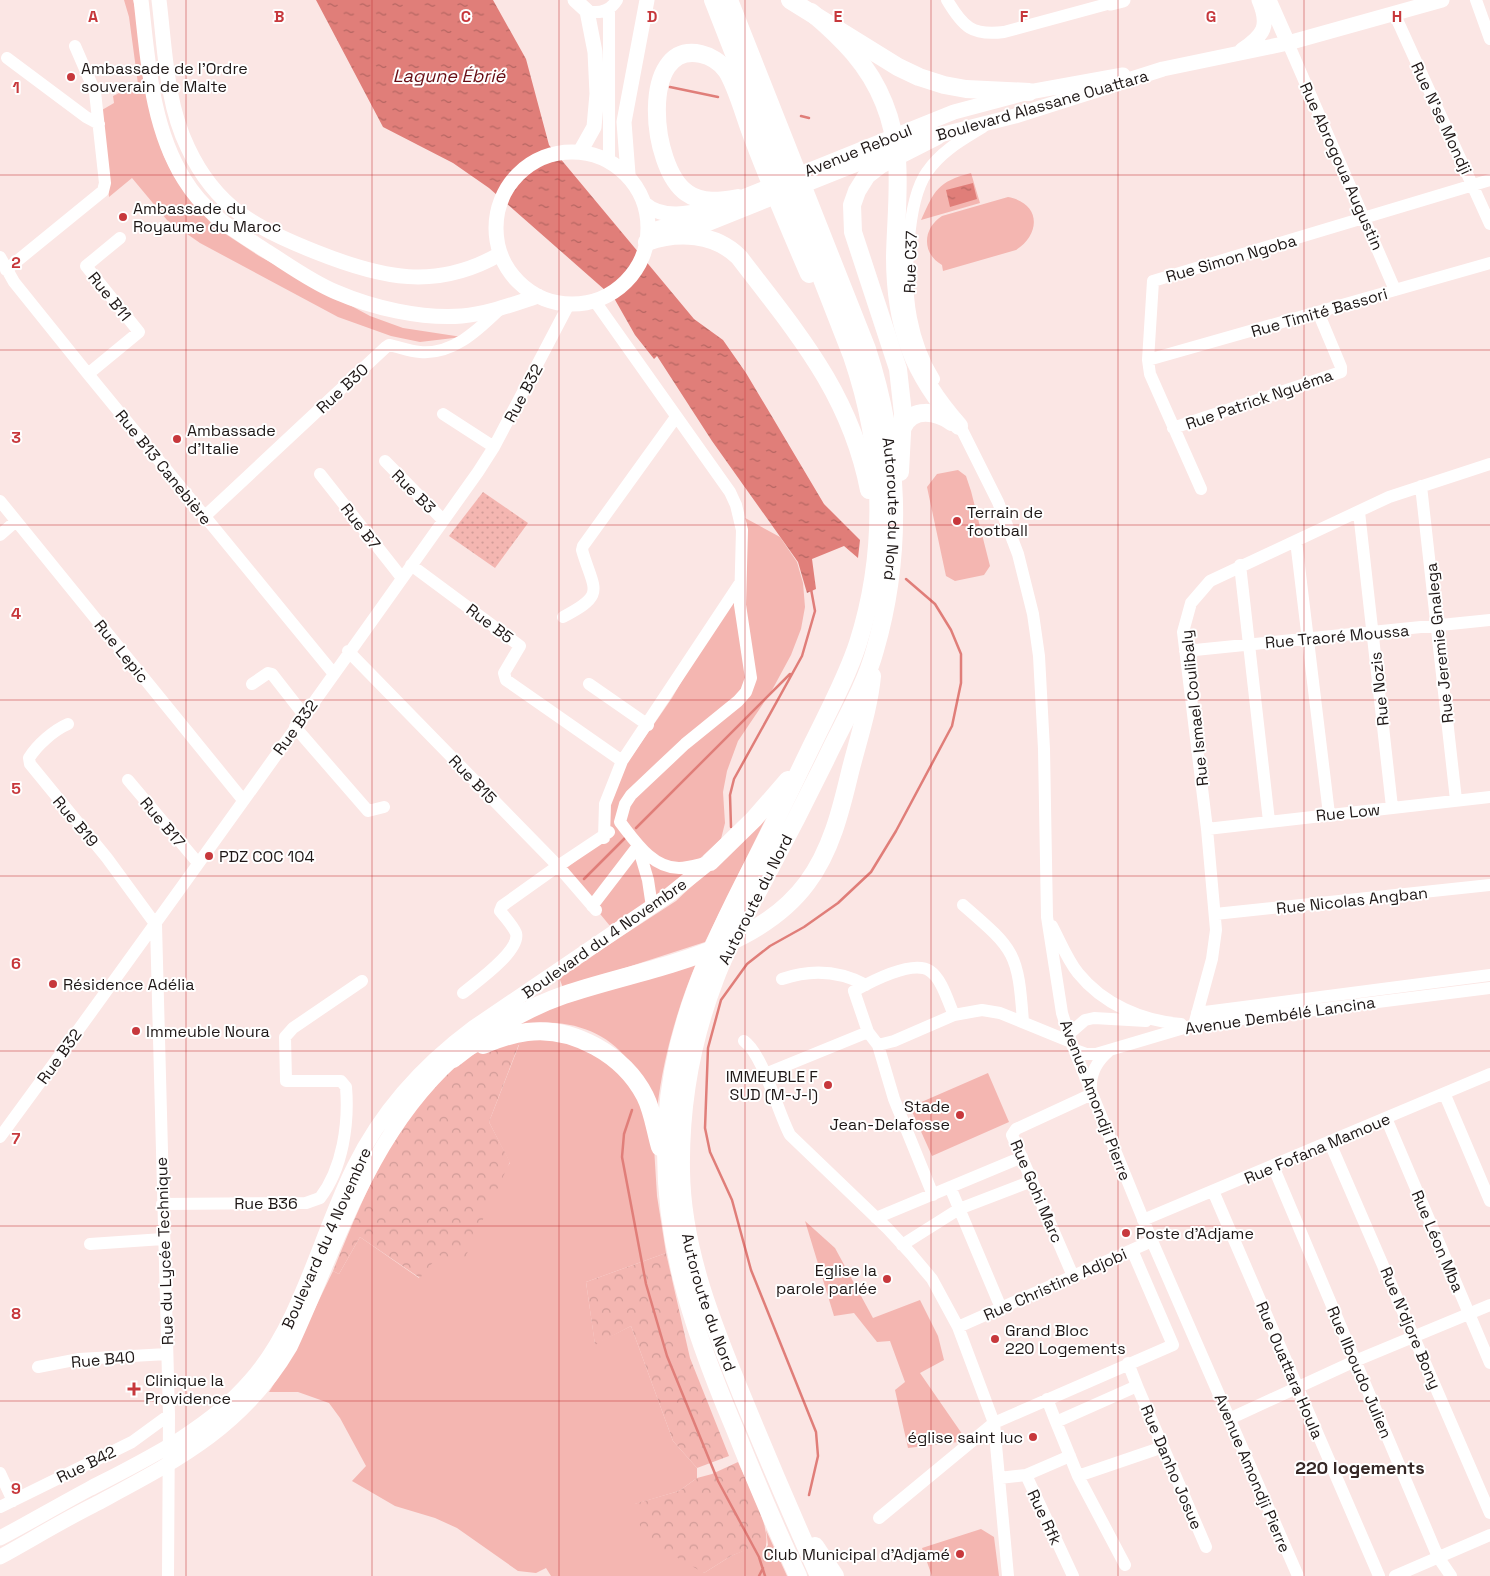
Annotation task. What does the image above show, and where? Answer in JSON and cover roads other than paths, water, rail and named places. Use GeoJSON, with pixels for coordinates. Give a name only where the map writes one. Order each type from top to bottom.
{"type":"FeatureCollection","features":[{"type":"Feature","properties":{"kind":"highway"},"geometry":{"type":"LineString","coordinates":[[713,0],[805,229]]}},
{"type":"Feature","properties":{"kind":"highway"},"geometry":{"type":"LineString","coordinates":[[729,0],[776,159],[805,229]]}},
{"type":"Feature","properties":{"kind":"highway"},"geometry":{"type":"LineString","coordinates":[[790,0],[898,67],[919,77],[944,85],[966,89],[1028,92]]}},
{"type":"Feature","properties":{"kind":"highway"},"geometry":{"type":"LineString","coordinates":[[812,12],[847,44],[861,62],[884,103],[898,155],[898,220],[895,256],[897,298],[908,346],[929,390],[959,426]]}},
{"type":"Feature","properties":{"kind":"highway"},"geometry":{"type":"LineString","coordinates":[[738,198],[713,201],[694,197],[682,189],[668,169],[658,139],[657,94],[667,68],[676,59],[689,53],[712,58],[726,70],[776,159]]}},
{"type":"Feature","properties":{"kind":"highway"},"geometry":{"type":"LineString","coordinates":[[895,508],[901,465],[903,427],[898,369],[853,232],[852,205],[856,191],[867,175],[880,165],[937,136]]}},
{"type":"Feature","properties":{"kind":"highway","name":"Autoroute du Nord"},"geometry":{"type":"LineString","coordinates":[[798,1576],[774,1524],[694,1328],[676,1261],[670,1229],[665,1168],[667,1120],[673,1068],[690,1003],[704,965],[722,926],[837,695],[857,646],[870,593],[878,530],[878,492],[873,439],[866,401],[852,356],[805,229]]}},
{"type":"Feature","properties":{"kind":"highway","name":"Autoroute du Nord"},"geometry":{"type":"LineString","coordinates":[[805,229],[877,380],[889,437],[895,508],[893,562],[874,653],[821,768],[716,976],[696,1040],[688,1075],[682,1123],[681,1172],[685,1226],[703,1292],[726,1357],[788,1507],[819,1576]]}},
{"type":"Feature","properties":{"kind":"highway"},"geometry":{"type":"LineString","coordinates":[[647,242],[670,236],[699,237],[724,245],[738,257],[810,351],[839,400],[852,428],[864,463],[878,530]]}},
{"type":"Feature","properties":{"kind":"highway"},"geometry":{"type":"LineString","coordinates":[[903,427],[907,420],[921,412],[939,416],[959,426]]}},
{"type":"Feature","properties":{"kind":"highway"},"geometry":{"type":"LineString","coordinates":[[453,1059],[480,1038],[532,1008],[563,995],[684,959],[741,936],[774,916],[807,883],[829,843],[845,794],[871,686],[874,653]]}},
{"type":"Feature","properties":{"kind":"highway"},"geometry":{"type":"LineString","coordinates":[[710,862],[754,819],[807,756]]}},
{"type":"Feature","properties":{"kind":"highway"},"geometry":{"type":"LineString","coordinates":[[453,1059],[495,1040],[529,1032],[560,1034],[596,1046],[625,1069],[645,1096],[654,1119],[665,1168]]}},
{"type":"Feature","properties":{"kind":"highway"},"geometry":{"type":"LineString","coordinates":[[788,1507],[835,1576]]}},
{"type":"Feature","properties":{"kind":"main road"},"geometry":{"type":"LineString","coordinates":[[141,0],[154,98],[162,130],[184,178],[203,205],[225,226],[336,292],[369,304],[398,311],[461,316],[500,309],[538,296]]}},
{"type":"Feature","properties":{"kind":"main road"},"geometry":{"type":"LineString","coordinates":[[159,0],[171,93],[187,148],[209,185],[241,216],[286,242],[346,264],[395,276],[436,277],[460,272],[500,254]]}},
{"type":"Feature","properties":{"kind":"main road"},"geometry":{"type":"LineString","coordinates":[[574,152],[594,127],[597,94],[595,52],[587,11],[575,0]]}},
{"type":"Feature","properties":{"kind":"main road"},"geometry":{"type":"LineString","coordinates":[[628,174],[624,122],[647,0]]}},
{"type":"Feature","properties":{"kind":"main road"},"geometry":{"type":"LineString","coordinates":[[1237,54],[1255,41],[1263,31],[1264,14],[1259,0]]}},
{"type":"Feature","properties":{"kind":"main road"},"geometry":{"type":"LineString","coordinates":[[1270,0],[1288,42]]}},
{"type":"Feature","properties":{"kind":"main road","name":"Boulevard Alassane Ouattara"},"geometry":{"type":"LineString","coordinates":[[647,242],[663,227],[695,226],[716,221],[868,158],[937,136],[1086,95],[1163,69],[1288,42],[1442,0]]}},
{"type":"Feature","properties":{"kind":"main road","name":"Avenue Reboul"},"geometry":{"type":"LineString","coordinates":[[645,204],[652,210],[662,212],[693,213],[718,207],[954,112],[1028,92],[1163,69]]}},
{"type":"Feature","properties":{"kind":"main road"},"geometry":{"type":"LineString","coordinates":[[574,152],[609,160],[628,174],[645,204],[647,242],[632,276],[600,298],[569,304],[538,296],[512,275],[500,254],[496,233],[500,205],[512,182],[527,166],[548,156],[574,152]]}},
{"type":"Feature","properties":{"kind":"main road","name":"Boulevard du 4 Novembre"},"geometry":{"type":"LineString","coordinates":[[0,1538],[182,1439],[212,1417],[252,1380],[282,1335],[354,1167],[391,1107],[426,1065],[473,1028],[652,907],[710,862]]}},
{"type":"Feature","properties":{"kind":"main road","name":"Boulevard du 4 Novembre"},"geometry":{"type":"LineString","coordinates":[[4,1554],[188,1453],[228,1424],[244,1407],[280,1363],[290,1346],[368,1171],[386,1139],[421,1090],[453,1059]]}},
{"type":"Feature","properties":{"kind":"main road"},"geometry":{"type":"LineString","coordinates":[[0,1528],[86,1491]]}},
{"type":"Feature","properties":{"kind":"main road"},"geometry":{"type":"LineString","coordinates":[[0,1538],[4,1554]]}},
{"type":"Feature","properties":{"kind":"street"},"geometry":{"type":"LineString","coordinates":[[947,0],[965,26],[976,32],[990,34],[1004,32],[1114,1]]}},
{"type":"Feature","properties":{"kind":"street"},"geometry":{"type":"LineString","coordinates":[[1476,0],[1490,39]]}},
{"type":"Feature","properties":{"kind":"street"},"geometry":{"type":"LineString","coordinates":[[587,11],[595,13],[613,5],[609,160]]}},
{"type":"Feature","properties":{"kind":"street","name":"Rue N'se Mondji"},"geometry":{"type":"LineString","coordinates":[[1394,13],[1490,224]]}},
{"type":"Feature","properties":{"kind":"street","name":"Rue Abrogoua Augustin"},"geometry":{"type":"LineString","coordinates":[[1288,42],[1396,290]]}},
{"type":"Feature","properties":{"kind":"street"},"geometry":{"type":"LineString","coordinates":[[6,270],[103,191],[105,182],[93,85],[75,46]]}},
{"type":"Feature","properties":{"kind":"street"},"geometry":{"type":"LineString","coordinates":[[7,58],[86,118],[99,124]]}},
{"type":"Feature","properties":{"kind":"street","name":"Rue C37"},"geometry":{"type":"LineString","coordinates":[[959,426],[949,402],[929,370],[911,318],[908,264],[911,225],[916,195],[931,167],[952,145],[992,122]]}},
{"type":"Feature","properties":{"kind":"street","name":"Rue Simon Ngoba"},"geometry":{"type":"LineString","coordinates":[[1202,488],[1157,394],[1150,374],[1148,360],[1153,281],[1490,180]]}},
{"type":"Feature","properties":{"kind":"street","name":"Rue B11"},"geometry":{"type":"LineString","coordinates":[[88,374],[140,332],[86,266],[120,238]]}},
{"type":"Feature","properties":{"kind":"street","name":"Rue B13 Canebière"},"geometry":{"type":"LineString","coordinates":[[0,257],[6,270],[88,374],[334,674]]}},
{"type":"Feature","properties":{"kind":"street","name":"Rue Timité Bassori"},"geometry":{"type":"LineString","coordinates":[[1148,360],[1490,263]]}},
{"type":"Feature","properties":{"kind":"street"},"geometry":{"type":"LineString","coordinates":[[463,993],[499,964],[512,949],[516,934],[500,909],[558,866],[604,838],[620,822],[625,804],[631,795],[746,692],[750,672],[742,624],[740,584],[742,530],[736,504],[730,492],[676,417],[600,298]]}},
{"type":"Feature","properties":{"kind":"street","name":"Rue B32"},"geometry":{"type":"LineString","coordinates":[[0,1137],[156,925],[198,863],[494,447],[569,304]]}},
{"type":"Feature","properties":{"kind":"street","name":"Rue B30"},"geometry":{"type":"LineString","coordinates":[[204,517],[386,347],[389,345],[419,352],[432,352],[448,347],[475,333],[500,309]]}},
{"type":"Feature","properties":{"kind":"street","name":"Rue Patrick Nguéma"},"geometry":{"type":"LineString","coordinates":[[1173,428],[1341,372],[1341,367],[1318,312]]}},
{"type":"Feature","properties":{"kind":"street"},"geometry":{"type":"LineString","coordinates":[[443,414],[494,447]]}},
{"type":"Feature","properties":{"kind":"street"},"geometry":{"type":"LineString","coordinates":[[563,617],[585,606],[591,600],[594,591],[582,550],[583,546],[676,417]]}},
{"type":"Feature","properties":{"kind":"street","name":"Avenue Amondji Pierre"},"geometry":{"type":"LineString","coordinates":[[959,426],[998,502],[1018,554],[1034,622],[1039,656],[1044,749],[1047,917],[1062,1013],[1092,1094],[1152,1241],[1298,1576]]}},
{"type":"Feature","properties":{"kind":"street","name":"Rue B3"},"geometry":{"type":"LineString","coordinates":[[385,461],[443,520]]}},
{"type":"Feature","properties":{"kind":"street","name":"Rue Ismael Coulibaly"},"geometry":{"type":"LineString","coordinates":[[1195,1019],[1215,946],[1215,914],[1207,829],[1183,632],[1191,603],[1210,580],[1240,565],[1389,497],[1490,464]]}},
{"type":"Feature","properties":{"kind":"street","name":"Rue B7"},"geometry":{"type":"LineString","coordinates":[[320,474],[402,578]]}},
{"type":"Feature","properties":{"kind":"street","name":"Rue Jeremie Gnalega"},"geometry":{"type":"LineString","coordinates":[[1421,486],[1456,800]]}},
{"type":"Feature","properties":{"kind":"street","name":"Rue Lepic"},"geometry":{"type":"LineString","coordinates":[[0,501],[243,800]]}},
{"type":"Feature","properties":{"kind":"street","name":"Rue Nozis"},"geometry":{"type":"LineString","coordinates":[[1359,512],[1392,807]]}},
{"type":"Feature","properties":{"kind":"street"},"geometry":{"type":"LineString","coordinates":[[0,535],[16,521]]}},
{"type":"Feature","properties":{"kind":"street"},"geometry":{"type":"LineString","coordinates":[[1296,541],[1329,814]]}},
{"type":"Feature","properties":{"kind":"street","name":"Rue B5"},"geometry":{"type":"LineString","coordinates":[[411,565],[520,646],[504,673],[506,680],[622,762]]}},
{"type":"Feature","properties":{"kind":"street"},"geometry":{"type":"LineString","coordinates":[[1240,565],[1269,821]]}},
{"type":"Feature","properties":{"kind":"street"},"geometry":{"type":"LineString","coordinates":[[604,838],[605,804],[622,762],[740,584]]}},
{"type":"Feature","properties":{"kind":"street","name":"Rue Traoré Moussa"},"geometry":{"type":"LineString","coordinates":[[1185,652],[1309,638],[1373,634],[1490,620]]}},
{"type":"Feature","properties":{"kind":"street","name":"Rue B15"},"geometry":{"type":"LineString","coordinates":[[348,651],[558,866],[594,908],[638,846]]}},
{"type":"Feature","properties":{"kind":"street"},"geometry":{"type":"LineString","coordinates":[[252,684],[268,672],[272,674],[304,715]]}},
{"type":"Feature","properties":{"kind":"street"},"geometry":{"type":"LineString","coordinates":[[589,684],[648,725]]}},
{"type":"Feature","properties":{"kind":"street","name":"Rue B19"},"geometry":{"type":"LineString","coordinates":[[68,724],[58,729],[39,746],[29,758],[30,764],[108,858],[156,925]]}},
{"type":"Feature","properties":{"kind":"street"},"geometry":{"type":"LineString","coordinates":[[295,727],[368,811],[384,806]]}},
{"type":"Feature","properties":{"kind":"street","name":"Rue B17"},"geometry":{"type":"LineString","coordinates":[[128,780],[198,863]]}},
{"type":"Feature","properties":{"kind":"street","name":"Rue Low"},"geometry":{"type":"LineString","coordinates":[[1207,829],[1490,796]]}},
{"type":"Feature","properties":{"kind":"street"},"geometry":{"type":"LineString","coordinates":[[620,822],[638,846],[666,866],[680,868],[710,862]]}},
{"type":"Feature","properties":{"kind":"street"},"geometry":{"type":"LineString","coordinates":[[638,846],[648,880],[652,907]]}},
{"type":"Feature","properties":{"kind":"street","name":"Rue Nicolas Angban"},"geometry":{"type":"LineString","coordinates":[[1215,914],[1490,885]]}},
{"type":"Feature","properties":{"kind":"street"},"geometry":{"type":"LineString","coordinates":[[963,905],[1001,938],[1014,958],[1020,984],[1023,1022]]}},
{"type":"Feature","properties":{"kind":"street"},"geometry":{"type":"LineString","coordinates":[[1047,917],[1076,971],[1087,984],[1116,1004],[1156,1022]]}},
{"type":"Feature","properties":{"kind":"street","name":"Rue du Lycée Technique"},"geometry":{"type":"LineString","coordinates":[[156,925],[167,1354],[168,1576]]}},
{"type":"Feature","properties":{"kind":"street"},"geometry":{"type":"LineString","coordinates":[[933,1195],[894,1099],[878,1045],[868,1032],[854,991],[866,984],[910,967],[921,967],[930,971],[937,980],[954,1015]]}},
{"type":"Feature","properties":{"kind":"street"},"geometry":{"type":"LineString","coordinates":[[782,979],[799,973],[816,971],[852,977],[866,984]]}},
{"type":"Feature","properties":{"kind":"street"},"geometry":{"type":"LineString","coordinates":[[1072,1042],[1085,1020],[1094,1018],[1156,1022],[1195,1019],[1490,975]]}},
{"type":"Feature","properties":{"kind":"street","name":"Rue B36"},"geometry":{"type":"LineString","coordinates":[[162,1204],[306,1203],[320,1198],[342,1150],[347,1124],[346,1087],[340,1082],[286,1081],[285,1037],[293,1028],[362,981]]}},
{"type":"Feature","properties":{"kind":"street","name":"Avenue Dembélé Lancina"},"geometry":{"type":"LineString","coordinates":[[878,1045],[894,1042],[954,1015],[992,1010],[1072,1042],[1086,1054],[1096,1054],[1195,1019],[1490,988]]}},
{"type":"Feature","properties":{"kind":"street"},"geometry":{"type":"LineString","coordinates":[[765,1074],[868,1032]]}},
{"type":"Feature","properties":{"kind":"street"},"geometry":{"type":"LineString","coordinates":[[744,1042],[750,1045],[765,1074],[780,1116],[790,1136],[902,1245],[932,1280],[958,1328],[994,1422],[1008,1576]]}},
{"type":"Feature","properties":{"kind":"street"},"geometry":{"type":"LineString","coordinates":[[1092,1094],[1092,1074],[1101,1057],[1113,1048]]}},
{"type":"Feature","properties":{"kind":"street","name":"Rue Fofana Mamoue"},"geometry":{"type":"LineString","coordinates":[[1144,1220],[1490,1074]]}},
{"type":"Feature","properties":{"kind":"street","name":"Rue Gohi Marc"},"geometry":{"type":"LineString","coordinates":[[1073,1276],[1012,1134],[1013,1131],[1092,1094]]}},
{"type":"Feature","properties":{"kind":"street"},"geometry":{"type":"LineString","coordinates":[[1445,1094],[1490,1201]]}},
{"type":"Feature","properties":{"kind":"street","name":"Rue Léon Mba"},"geometry":{"type":"LineString","coordinates":[[1386,1118],[1490,1363]]}},
{"type":"Feature","properties":{"kind":"street","name":"Rue N'djore Bony"},"geometry":{"type":"LineString","coordinates":[[1330,1143],[1490,1513]]}},
{"type":"Feature","properties":{"kind":"street"},"geometry":{"type":"LineString","coordinates":[[876,1218],[1022,1157]]}},
{"type":"Feature","properties":{"kind":"street","name":"Rue Ilboudo Julien"},"geometry":{"type":"LineString","coordinates":[[1273,1166],[1438,1557],[1451,1576]]}},
{"type":"Feature","properties":{"kind":"street"},"geometry":{"type":"LineString","coordinates":[[902,1245],[959,1209],[1032,1181]]}},
{"type":"Feature","properties":{"kind":"street"},"geometry":{"type":"LineString","coordinates":[[950,1187],[1001,1308]]}},
{"type":"Feature","properties":{"kind":"street","name":"Rue Ouattara Houla"},"geometry":{"type":"LineString","coordinates":[[1213,1191],[1379,1576]]}},
{"type":"Feature","properties":{"kind":"street"},"geometry":{"type":"LineString","coordinates":[[90,1244],[163,1239]]}},
{"type":"Feature","properties":{"kind":"street","name":"Rue Christine Adjobi"},"geometry":{"type":"LineString","coordinates":[[958,1328],[1152,1241]]}},
{"type":"Feature","properties":{"kind":"street"},"geometry":{"type":"LineString","coordinates":[[880,1518],[994,1422],[1173,1345],[1132,1250]]}},
{"type":"Feature","properties":{"kind":"street"},"geometry":{"type":"LineString","coordinates":[[1229,1419],[1354,1361],[1490,1305]]}},
{"type":"Feature","properties":{"kind":"street","name":"Rue B40"},"geometry":{"type":"LineString","coordinates":[[38,1367],[79,1359],[167,1354]]}},
{"type":"Feature","properties":{"kind":"street","name":"Rue Danho Josue"},"geometry":{"type":"LineString","coordinates":[[1128,1363],[1206,1547]]}},
{"type":"Feature","properties":{"kind":"street"},"geometry":{"type":"LineString","coordinates":[[1056,1422],[1137,1386]]}},
{"type":"Feature","properties":{"kind":"street"},"geometry":{"type":"LineString","coordinates":[[1047,1399],[1078,1476],[1125,1565]]}},
{"type":"Feature","properties":{"kind":"street","name":"Rue B42"},"geometry":{"type":"LineString","coordinates":[[0,1507],[132,1442],[168,1422]]}},
{"type":"Feature","properties":{"kind":"street"},"geometry":{"type":"LineString","coordinates":[[1078,1476],[1163,1447]]}},
{"type":"Feature","properties":{"kind":"street","name":"Rue Rfk"},"geometry":{"type":"LineString","coordinates":[[1070,1456],[1026,1475],[1073,1576]]}},
{"type":"Feature","properties":{"kind":"street"},"geometry":{"type":"LineString","coordinates":[[0,1473],[13,1500]]}},
{"type":"Feature","properties":{"kind":"street"},"geometry":{"type":"LineString","coordinates":[[999,1478],[1026,1475]]}},
{"type":"Feature","properties":{"kind":"street"},"geometry":{"type":"LineString","coordinates":[[1396,1576],[1490,1535]]}},
{"type":"Feature","properties":{"kind":"water","name":"Lagune Ébrié"},"geometry":{"type":"Polygon","coordinates":[[[316,0],[493,0],[526,59],[549,145],[694,319],[723,340],[746,373],[824,504],[860,540],[858,558],[844,546],[812,559],[816,589],[807,593],[798,562],[712,441],[657,356],[654,359],[635,335],[614,298],[489,188],[453,163],[383,127],[316,0]]]}},
{"type":"Feature","properties":{"kind":"water"},"geometry":{"type":"Polygon","coordinates":[[[973,183],[977,199],[950,207],[946,190],[973,183]]]}},
{"type":"Feature","properties":{"kind":"waterway"},"geometry":{"type":"LineString","coordinates":[[670,87],[718,97]]}},
{"type":"Feature","properties":{"kind":"waterway"},"geometry":{"type":"LineString","coordinates":[[801,116],[809,118]]}},
{"type":"Feature","properties":{"kind":"waterway"},"geometry":{"type":"LineString","coordinates":[[809,1495],[818,1456],[816,1432],[751,1270],[732,1200],[710,1152],[705,1128],[708,1048],[721,1000],[747,964],[770,946],[804,927],[838,903],[871,872],[896,831],[952,726],[961,683],[961,654],[951,630],[935,604],[906,579]]}},
{"type":"Feature","properties":{"kind":"waterway"},"geometry":{"type":"LineString","coordinates":[[731,827],[730,795],[734,779],[802,656],[815,611],[811,589]]}},
{"type":"Feature","properties":{"kind":"waterway"},"geometry":{"type":"LineString","coordinates":[[636,828],[790,674]]}},
{"type":"Feature","properties":{"kind":"waterway"},"geometry":{"type":"LineString","coordinates":[[584,879],[625,838]]}},
{"type":"Feature","properties":{"kind":"waterway"},"geometry":{"type":"LineString","coordinates":[[632,1110],[624,1134],[622,1157],[646,1284],[667,1356],[718,1481],[759,1557],[765,1576]]}},
{"type":"Feature","properties":{"kind":"waterway"},"geometry":{"type":"LineString","coordinates":[[759,1576],[763,1568]]}},
{"type":"Feature","properties":{"kind":"place","name":"Ambassade de l’Ordre souverain de Malte"},"geometry":{"type":"Point","coordinates":[71,77]}},
{"type":"Feature","properties":{"kind":"place","name":"Ambassade du Royaume du Maroc"},"geometry":{"type":"Point","coordinates":[123,217]}},
{"type":"Feature","properties":{"kind":"place","name":"Ambassade d’Italie"},"geometry":{"type":"Point","coordinates":[177,439]}},
{"type":"Feature","properties":{"kind":"place","name":"Terrain de football"},"geometry":{"type":"Point","coordinates":[957,521]}},
{"type":"Feature","properties":{"kind":"place","name":"PDZ COC 104"},"geometry":{"type":"Point","coordinates":[209,856]}},
{"type":"Feature","properties":{"kind":"place","name":"Résidence Adélia"},"geometry":{"type":"Point","coordinates":[53,984]}},
{"type":"Feature","properties":{"kind":"place","name":"Immeuble Noura"},"geometry":{"type":"Point","coordinates":[136,1031]}},
{"type":"Feature","properties":{"kind":"place","name":"IMMEUBLE F SUD (M-J-I)"},"geometry":{"type":"Point","coordinates":[828,1085]}},
{"type":"Feature","properties":{"kind":"place","name":"Stade Jean-Delafosse"},"geometry":{"type":"Point","coordinates":[960,1115]}},
{"type":"Feature","properties":{"kind":"place","name":"Poste d'Adjame"},"geometry":{"type":"Point","coordinates":[1126,1233]}},
{"type":"Feature","properties":{"kind":"place","name":"Eglise la parole parlée"},"geometry":{"type":"Point","coordinates":[887,1279]}},
{"type":"Feature","properties":{"kind":"place","name":"Grand Bloc 220 Logements"},"geometry":{"type":"Point","coordinates":[995,1339]}},
{"type":"Feature","properties":{"kind":"place","name":"Clinique la Providence"},"geometry":{"type":"Point","coordinates":[134,1389]}},
{"type":"Feature","properties":{"kind":"place","name":"église saint luc"},"geometry":{"type":"Point","coordinates":[1033,1437]}},
{"type":"Feature","properties":{"kind":"place","name":"Club Municipal d'Adjamé"},"geometry":{"type":"Point","coordinates":[960,1554]}},
{"type":"Feature","properties":{"kind":"district","name":"220 logements"},"geometry":{"type":"Point","coordinates":[1360,1468]}}]}
